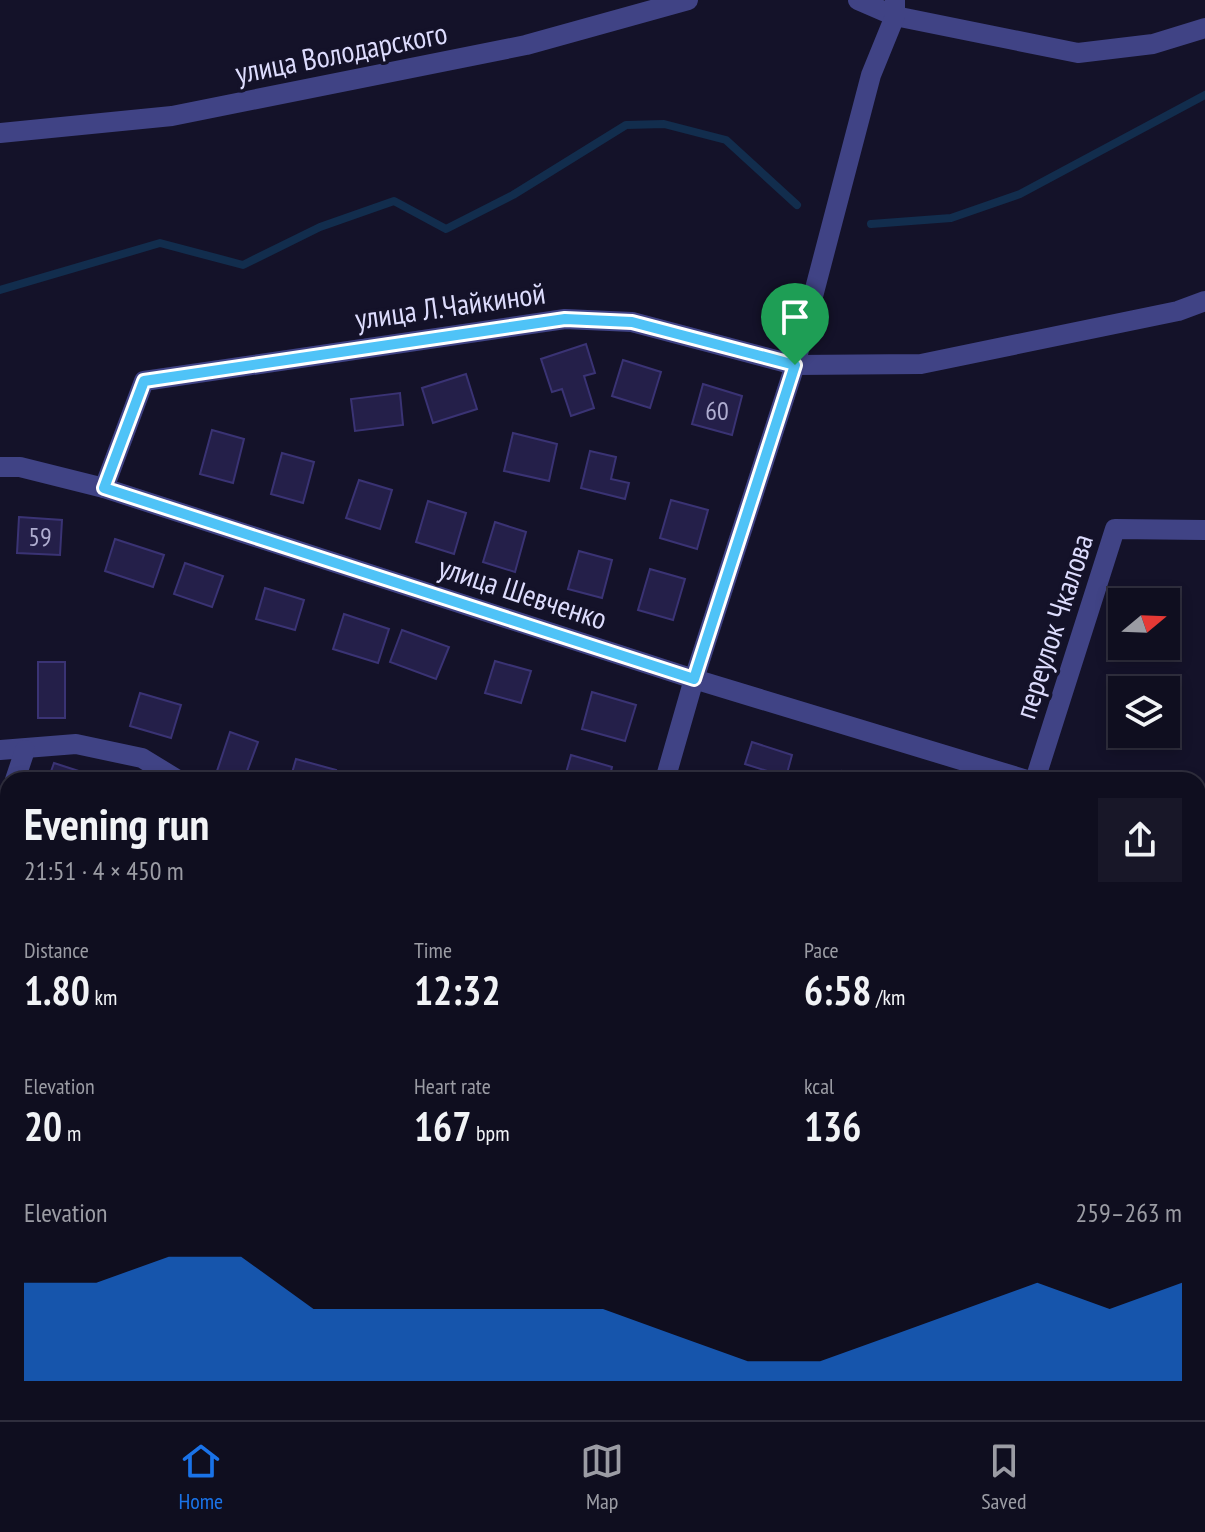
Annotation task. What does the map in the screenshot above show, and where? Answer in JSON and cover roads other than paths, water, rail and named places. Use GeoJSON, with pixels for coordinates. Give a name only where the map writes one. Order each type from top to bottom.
{"type":"FeatureCollection","features":[{"type":"Feature","properties":{"kind":"street","name":"улица Володарского"},"geometry":{"type":"LineString","coordinates":[[0,133],[172,116],[526,45],[688,0]]}},
{"type":"Feature","properties":{"kind":"street"},"geometry":{"type":"LineString","coordinates":[[858,0],[1078,53],[1153,44],[1205,28]]}},
{"type":"Feature","properties":{"kind":"street"},"geometry":{"type":"LineString","coordinates":[[667,772],[795,365],[871,75],[895,8]]}},
{"type":"Feature","properties":{"kind":"street","name":"улица Л.Чайкиной"},"geometry":{"type":"LineString","coordinates":[[104,488],[144,381],[565,319],[632,322],[795,365],[921,364],[1178,311],[1205,301]]}},
{"type":"Feature","properties":{"kind":"street","name":"улица Шевченко"},"geometry":{"type":"LineString","coordinates":[[0,467],[20,467],[104,488],[694,679],[1001,772]]}},
{"type":"Feature","properties":{"kind":"street","name":"переулок Чкалова"},"geometry":{"type":"LineString","coordinates":[[1038,772],[1115,529],[1205,530]]}},
{"type":"Feature","properties":{"kind":"street"},"geometry":{"type":"LineString","coordinates":[[0,750],[76,744],[142,758],[165,772]]}},
{"type":"Feature","properties":{"kind":"street"},"geometry":{"type":"LineString","coordinates":[[18,772],[25,750]]}},
{"type":"Feature","properties":{"kind":"waterway"},"geometry":{"type":"LineString","coordinates":[[871,224],[951,218],[1020,194],[1205,95]]}},
{"type":"Feature","properties":{"kind":"waterway"},"geometry":{"type":"LineString","coordinates":[[0,290],[160,243],[243,265],[320,227],[394,201],[446,229],[513,195],[626,125],[664,124],[726,140],[797,205]]}}]}
